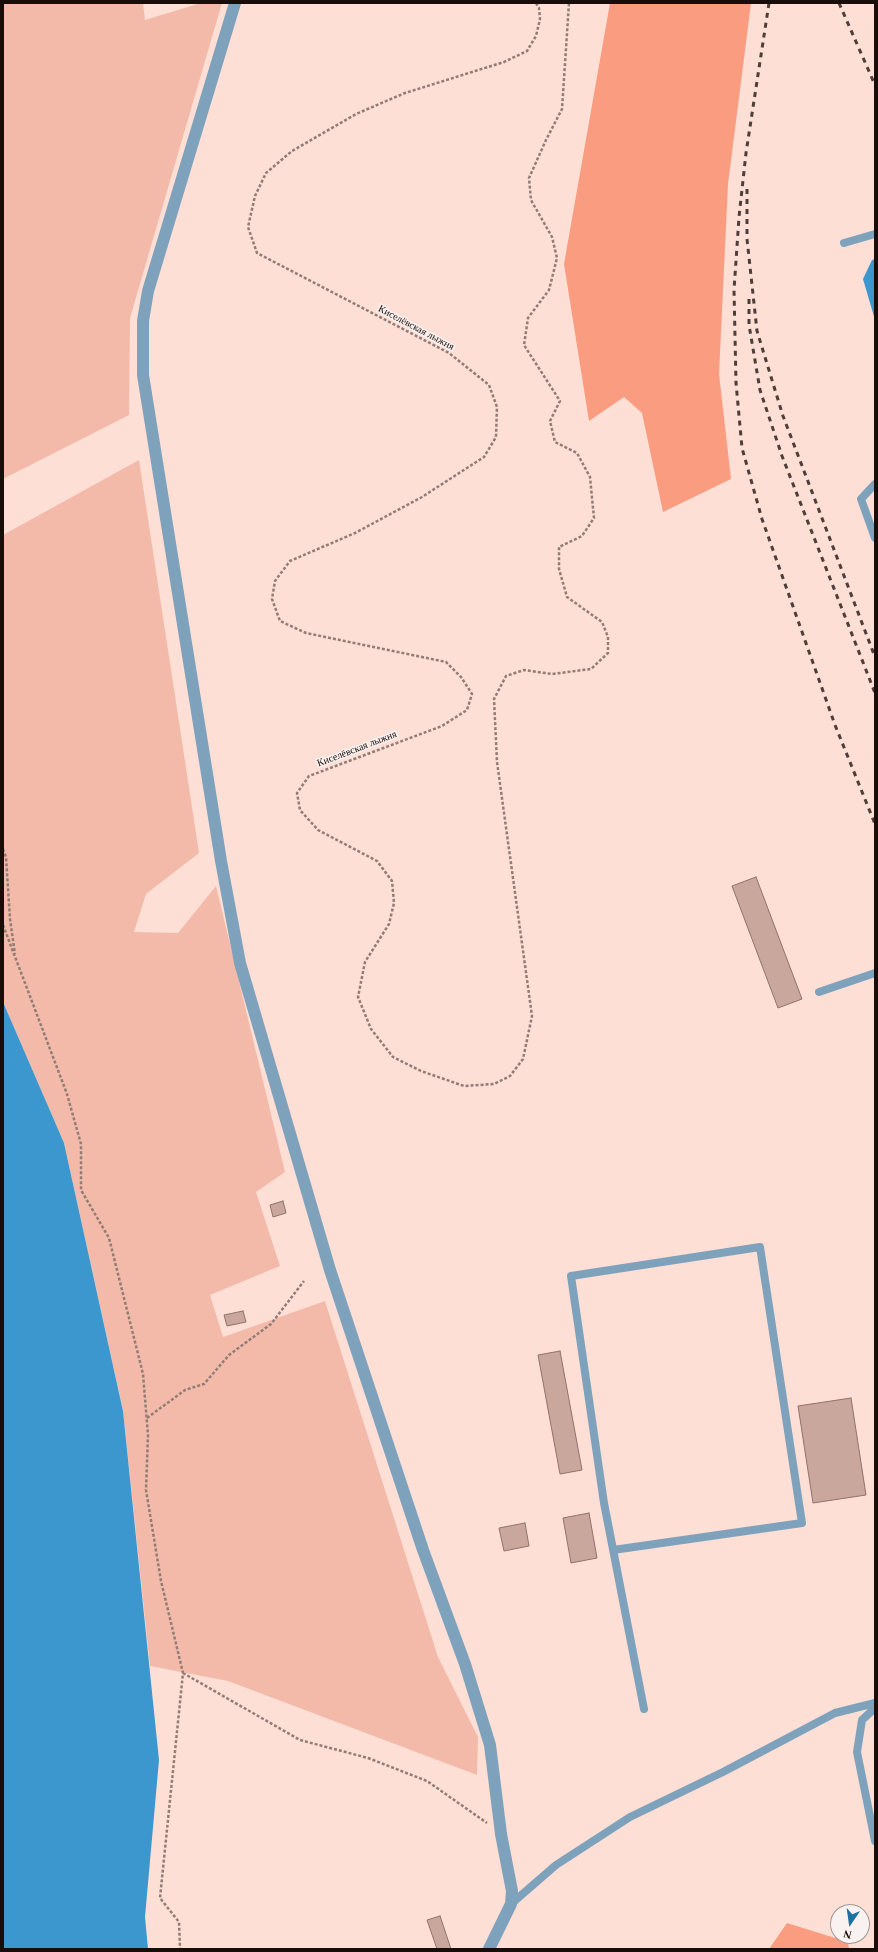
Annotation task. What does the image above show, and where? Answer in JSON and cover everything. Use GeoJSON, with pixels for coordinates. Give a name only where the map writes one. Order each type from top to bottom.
{"type":"FeatureCollection","features":[{"type":"Feature","properties":{"kind":"street"},"geometry":{"type":"LineString","coordinates":[[235,3],[148,291],[143,321],[143,375],[221,860],[240,963],[330,1270],[423,1550],[465,1664],[490,1745],[501,1834],[512,1891],[510,1904],[489,1949]]}},
{"type":"Feature","properties":{"kind":"lane"},"geometry":{"type":"LineString","coordinates":[[844,243],[875,234]]}},
{"type":"Feature","properties":{"kind":"lane"},"geometry":{"type":"LineString","coordinates":[[875,484],[861,499],[875,538]]}},
{"type":"Feature","properties":{"kind":"lane"},"geometry":{"type":"LineString","coordinates":[[819,992],[875,973]]}},
{"type":"Feature","properties":{"kind":"lane"},"geometry":{"type":"LineString","coordinates":[[613,1550],[802,1523],[760,1247],[571,1276],[604,1503],[613,1550],[644,1709]]}},
{"type":"Feature","properties":{"kind":"lane"},"geometry":{"type":"LineString","coordinates":[[510,1904],[556,1865],[630,1817],[723,1772],[835,1712],[875,1703]]}},
{"type":"Feature","properties":{"kind":"lane"},"geometry":{"type":"LineString","coordinates":[[875,1708],[862,1720],[857,1752],[875,1841]]}},
{"type":"Feature","properties":{"kind":"path","name":"Киселёвская лыжня"},"geometry":{"type":"LineString","coordinates":[[536,3],[539,8],[540,19],[536,36],[527,51],[504,62],[465,73],[398,96],[356,114],[292,151],[266,172],[255,196],[248,227],[257,253],[449,353],[489,385],[497,406],[496,437],[484,457],[422,497],[355,533],[290,561],[275,581],[272,599],[280,621],[306,633],[446,662],[461,676],[472,694],[467,710],[442,726],[309,776],[297,793],[300,810],[318,830],[377,861],[392,880],[394,903],[389,924],[365,962],[358,997],[371,1029],[393,1057],[421,1071],[464,1086],[494,1084],[510,1076],[523,1059],[532,1016],[497,762],[494,699],[506,676],[524,670],[552,674],[591,669],[608,653],[608,637],[602,622],[567,597],[559,569],[559,547],[582,536],[594,518],[590,477],[577,453],[555,442],[550,421],[560,401],[524,345],[528,318],[549,290],[557,258],[552,237],[531,200],[530,178],[546,140],[562,109],[568,3]]}},
{"type":"Feature","properties":{"kind":"path"},"geometry":{"type":"LineString","coordinates":[[3,849],[6,857],[10,919],[16,960]]}},
{"type":"Feature","properties":{"kind":"path"},"geometry":{"type":"LineString","coordinates":[[3,925],[67,1094],[81,1144],[81,1190],[109,1238],[143,1374],[148,1435],[146,1490],[161,1582],[183,1673],[160,1898],[179,1922],[180,1949]]}},
{"type":"Feature","properties":{"kind":"path"},"geometry":{"type":"LineString","coordinates":[[146,1418],[185,1390],[204,1384],[228,1355],[271,1324],[304,1281]]}},
{"type":"Feature","properties":{"kind":"path"},"geometry":{"type":"LineString","coordinates":[[183,1673],[300,1740],[368,1758],[426,1781],[501,1834]]}},
{"type":"Feature","properties":{"kind":"shaded area"},"geometry":{"type":"Polygon","coordinates":[[[3,3],[143,3],[145,20],[201,3],[222,3],[130,318],[129,415],[3,479],[3,3]]]}},
{"type":"Feature","properties":{"kind":"shaded area"},"geometry":{"type":"Polygon","coordinates":[[[610,3],[751,3],[728,184],[719,374],[731,479],[663,512],[642,413],[624,397],[589,421],[564,264],[610,3]]]}},
{"type":"Feature","properties":{"kind":"shaded area"},"geometry":{"type":"Polygon","coordinates":[[[139,460],[199,853],[146,894],[134,932],[178,933],[216,886],[285,1172],[256,1192],[280,1266],[210,1295],[223,1337],[325,1301],[438,1657],[478,1737],[477,1775],[228,1681],[150,1666],[123,1410],[64,1143],[3,1002],[3,535],[139,460]]]}},
{"type":"Feature","properties":{"kind":"shaded area"},"geometry":{"type":"Polygon","coordinates":[[[787,1923],[830,1936],[830,1944],[848,1944],[849,1949],[769,1949],[787,1923]]]}},
{"type":"Feature","properties":{"kind":"water"},"geometry":{"type":"Polygon","coordinates":[[[875,259],[875,320],[863,279],[872,260],[875,259]]]}},
{"type":"Feature","properties":{"kind":"water"},"geometry":{"type":"Polygon","coordinates":[[[3,1002],[64,1143],[123,1411],[159,1760],[145,1917],[148,1949],[3,1949],[3,1002]]]}},
{"type":"Feature","properties":{"kind":"building"},"geometry":{"type":"Polygon","coordinates":[[[756,877],[802,999],[778,1008],[732,886],[756,877]]]}},
{"type":"Feature","properties":{"kind":"building"},"geometry":{"type":"Polygon","coordinates":[[[283,1201],[286,1213],[273,1217],[270,1205],[283,1201]]]}},
{"type":"Feature","properties":{"kind":"building"},"geometry":{"type":"Polygon","coordinates":[[[243,1311],[246,1322],[227,1326],[224,1315],[243,1311]]]}},
{"type":"Feature","properties":{"kind":"building"},"geometry":{"type":"Polygon","coordinates":[[[560,1351],[582,1470],[560,1474],[538,1355],[560,1351]]]}},
{"type":"Feature","properties":{"kind":"building"},"geometry":{"type":"Polygon","coordinates":[[[851,1398],[866,1495],[813,1503],[798,1406],[851,1398]]]}},
{"type":"Feature","properties":{"kind":"building"},"geometry":{"type":"Polygon","coordinates":[[[589,1513],[597,1558],[571,1563],[563,1518],[589,1513]]]}},
{"type":"Feature","properties":{"kind":"building"},"geometry":{"type":"Polygon","coordinates":[[[525,1523],[529,1546],[504,1551],[499,1528],[525,1523]]]}},
{"type":"Feature","properties":{"kind":"building"},"geometry":{"type":"Polygon","coordinates":[[[440,1916],[451,1949],[437,1949],[427,1920],[440,1916]]]}},
{"type":"Feature","properties":{"kind":"railway"},"geometry":{"type":"LineString","coordinates":[[769,3],[746,153],[739,217],[734,290],[736,383],[742,448],[762,519],[835,725],[875,824]]}},
{"type":"Feature","properties":{"kind":"railway"},"geometry":{"type":"LineString","coordinates":[[839,3],[875,85]]}},
{"type":"Feature","properties":{"kind":"railway"},"geometry":{"type":"LineString","coordinates":[[747,189],[747,239],[757,331],[783,416],[875,657]]}},
{"type":"Feature","properties":{"kind":"railway"},"geometry":{"type":"LineString","coordinates":[[749,299],[749,325],[760,390],[782,456],[875,693]]}}]}
